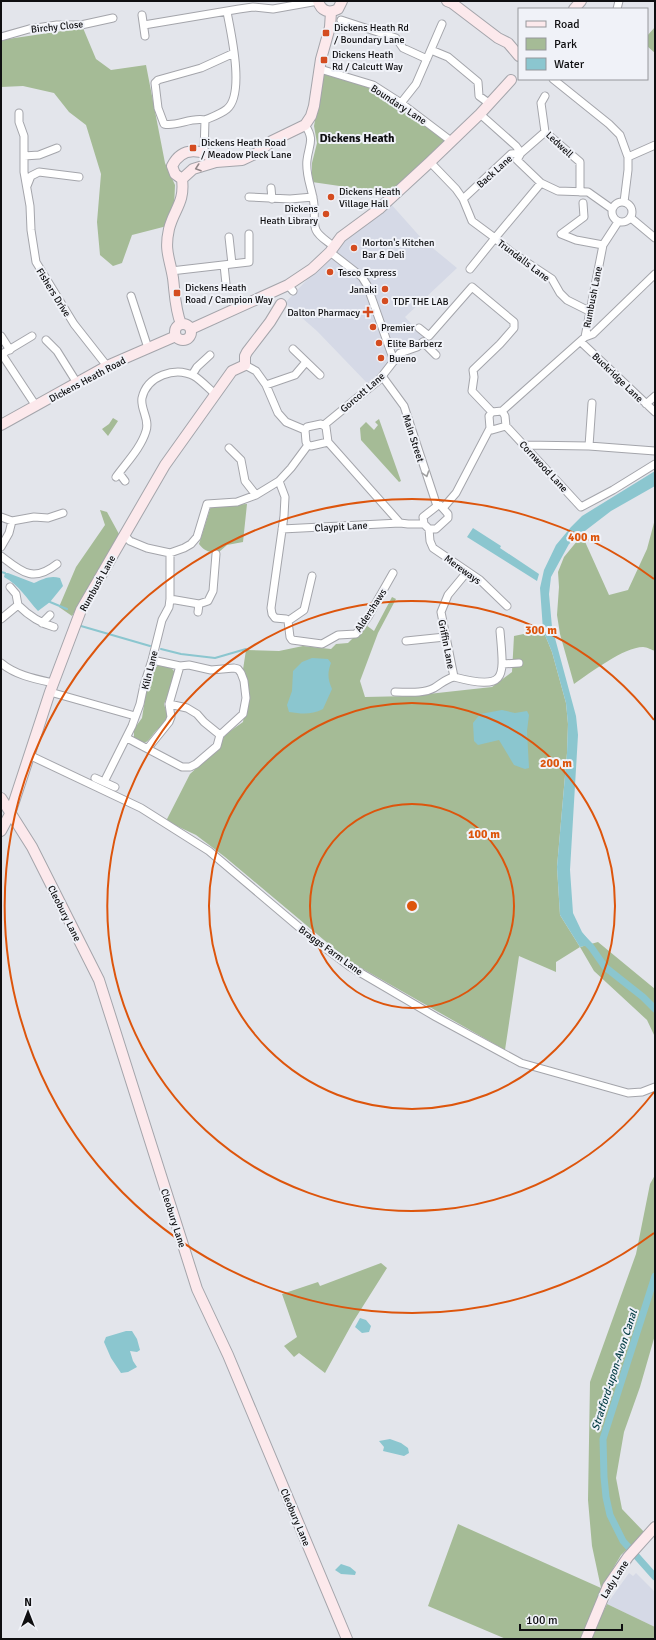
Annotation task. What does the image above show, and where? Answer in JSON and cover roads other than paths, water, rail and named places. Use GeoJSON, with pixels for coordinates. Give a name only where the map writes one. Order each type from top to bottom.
{"type":"FeatureCollection","features":[{"type":"Feature","properties":{"kind":"street"},"geometry":{"type":"LineString","coordinates":[[144,25],[253,7],[273,9],[318,1],[321,8],[331,12],[338,8],[342,1]]}},
{"type":"Feature","properties":{"kind":"street"},"geometry":{"type":"LineString","coordinates":[[451,2],[498,38],[508,43],[518,44]]}},
{"type":"Feature","properties":{"kind":"street"},"geometry":{"type":"LineString","coordinates":[[227,12],[234,53],[236,71],[235,89],[228,109],[205,120],[190,119],[168,125],[164,124],[158,108],[155,83],[158,80],[201,68],[234,53]]}},
{"type":"Feature","properties":{"kind":"street"},"geometry":{"type":"LineString","coordinates":[[181,324],[166,250],[169,227],[182,197],[182,179],[193,169],[216,162],[242,160],[257,153],[272,141],[305,125],[311,116],[314,106],[320,69],[328,36],[331,12]]}},
{"type":"Feature","properties":{"kind":"street"},"geometry":{"type":"LineString","coordinates":[[142,15],[145,36]]}},
{"type":"Feature","properties":{"kind":"street","name":"Birchy Close"},"geometry":{"type":"LineString","coordinates":[[1,37],[29,29],[57,25],[81,25],[114,18]]}},
{"type":"Feature","properties":{"kind":"street"},"geometry":{"type":"LineString","coordinates":[[341,20],[396,38],[403,48],[427,59]]}},
{"type":"Feature","properties":{"kind":"street"},"geometry":{"type":"LineString","coordinates":[[401,103],[416,84],[442,24]]}},
{"type":"Feature","properties":{"kind":"street"},"geometry":{"type":"LineString","coordinates":[[508,43],[518,55]]}},
{"type":"Feature","properties":{"kind":"street"},"geometry":{"type":"LineString","coordinates":[[431,50],[448,57],[478,82],[479,96],[490,104]]}},
{"type":"Feature","properties":{"kind":"street","name":"Boundary Lane"},"geometry":{"type":"LineString","coordinates":[[320,69],[373,85],[401,103],[451,141]]}},
{"type":"Feature","properties":{"kind":"street"},"geometry":{"type":"LineString","coordinates":[[190,329],[291,288],[332,250],[341,237],[379,209],[430,162],[490,104],[511,80]]}},
{"type":"Feature","properties":{"kind":"street"},"geometry":{"type":"LineString","coordinates":[[554,80],[609,124],[620,136],[628,156],[628,170],[624,202]]}},
{"type":"Feature","properties":{"kind":"street","name":"Ledwell"},"geometry":{"type":"LineString","coordinates":[[545,96],[541,103],[545,132],[580,162],[584,217],[561,234],[576,240],[603,245]]}},
{"type":"Feature","properties":{"kind":"street","name":"Fishers Drive"},"geometry":{"type":"LineString","coordinates":[[19,113],[19,122],[24,136],[24,172],[30,206],[31,230],[36,262],[74,324],[107,366]]}},
{"type":"Feature","properties":{"kind":"street"},"geometry":{"type":"LineString","coordinates":[[480,114],[516,146],[521,153],[517,160],[541,183],[558,191],[583,196],[588,192],[612,209]]}},
{"type":"Feature","properties":{"kind":"street"},"geometry":{"type":"LineString","coordinates":[[204,152],[205,120]]}},
{"type":"Feature","properties":{"kind":"street"},"geometry":{"type":"LineString","coordinates":[[305,125],[311,134],[312,142],[307,160],[306,171],[313,197],[316,230],[318,235],[362,277],[367,285],[394,361]]}},
{"type":"Feature","properties":{"kind":"street","name":"Back Lane"},"geometry":{"type":"LineString","coordinates":[[463,199],[511,154],[521,153],[545,132]]}},
{"type":"Feature","properties":{"kind":"street"},"geometry":{"type":"LineString","coordinates":[[628,156],[649,149],[655,145]]}},
{"type":"Feature","properties":{"kind":"street"},"geometry":{"type":"LineString","coordinates":[[24,156],[39,155],[57,148]]}},
{"type":"Feature","properties":{"kind":"street"},"geometry":{"type":"LineString","coordinates":[[182,179],[175,174],[172,166],[176,158],[183,154],[192,151],[204,152],[211,156],[216,162]]}},
{"type":"Feature","properties":{"kind":"street"},"geometry":{"type":"LineString","coordinates":[[430,162],[456,189],[463,199],[472,221],[495,238]]}},
{"type":"Feature","properties":{"kind":"street"},"geometry":{"type":"LineString","coordinates":[[26,186],[31,176],[39,172],[79,177]]}},
{"type":"Feature","properties":{"kind":"street","name":"Trundalls Lane"},"geometry":{"type":"LineString","coordinates":[[470,269],[541,183]]}},
{"type":"Feature","properties":{"kind":"street"},"geometry":{"type":"LineString","coordinates":[[271,188],[272,199]]}},
{"type":"Feature","properties":{"kind":"street"},"geometry":{"type":"LineString","coordinates":[[249,197],[272,199],[313,197]]}},
{"type":"Feature","properties":{"kind":"street"},"geometry":{"type":"LineString","coordinates":[[618,202],[624,202],[632,208],[631,218],[625,222],[618,222],[612,215],[612,209],[618,202]]}},
{"type":"Feature","properties":{"kind":"street"},"geometry":{"type":"LineString","coordinates":[[631,218],[655,238]]}},
{"type":"Feature","properties":{"kind":"street","name":"Rumbush Lane"},"geometry":{"type":"LineString","coordinates":[[502,412],[583,339],[603,245],[618,222]]}},
{"type":"Feature","properties":{"kind":"street"},"geometry":{"type":"LineString","coordinates":[[171,271],[249,262],[249,234]]}},
{"type":"Feature","properties":{"kind":"street"},"geometry":{"type":"LineString","coordinates":[[229,237],[232,264]]}},
{"type":"Feature","properties":{"kind":"street","name":"Trundalls Lane"},"geometry":{"type":"LineString","coordinates":[[495,238],[511,252],[552,279],[560,294],[567,300],[589,311]]}},
{"type":"Feature","properties":{"kind":"street"},"geometry":{"type":"LineString","coordinates":[[224,265],[226,284]]}},
{"type":"Feature","properties":{"kind":"street"},"geometry":{"type":"LineString","coordinates":[[583,339],[594,334],[655,274]]}},
{"type":"Feature","properties":{"kind":"street"},"geometry":{"type":"LineString","coordinates":[[419,328],[429,336],[472,287],[514,322],[514,328],[473,370],[474,377],[472,390],[492,412],[502,412],[505,416],[506,426],[492,430],[490,428]]}},
{"type":"Feature","properties":{"kind":"street"},"geometry":{"type":"LineString","coordinates":[[131,296],[148,348]]}},
{"type":"Feature","properties":{"kind":"street"},"geometry":{"type":"LineString","coordinates":[[282,304],[247,352],[245,364],[256,370],[266,385],[278,413],[286,422],[304,430]]}},
{"type":"Feature","properties":{"kind":"street"},"geometry":{"type":"LineString","coordinates":[[181,324],[188,326],[190,329]]}},
{"type":"Feature","properties":{"kind":"street"},"geometry":{"type":"LineString","coordinates":[[181,324],[175,329],[176,336],[180,340],[185,340],[189,337],[190,329]]}},
{"type":"Feature","properties":{"kind":"street"},"geometry":{"type":"LineString","coordinates":[[1,336],[10,350]]}},
{"type":"Feature","properties":{"kind":"street"},"geometry":{"type":"LineString","coordinates":[[32,336],[10,350],[2,353],[36,406]]}},
{"type":"Feature","properties":{"kind":"street","name":"Dickens Heath Road"},"geometry":{"type":"LineString","coordinates":[[1,425],[107,366],[176,336]]}},
{"type":"Feature","properties":{"kind":"street","name":"Buckridge Lane"},"geometry":{"type":"LineString","coordinates":[[583,339],[655,412]]}},
{"type":"Feature","properties":{"kind":"street"},"geometry":{"type":"LineString","coordinates":[[46,340],[57,351],[77,383]]}},
{"type":"Feature","properties":{"kind":"street","name":"Gorcott Lane"},"geometry":{"type":"LineString","coordinates":[[324,425],[382,376],[400,353],[417,347],[423,342],[436,355]]}},
{"type":"Feature","properties":{"kind":"street"},"geometry":{"type":"LineString","coordinates":[[293,349],[320,375]]}},
{"type":"Feature","properties":{"kind":"street"},"geometry":{"type":"LineString","coordinates":[[192,375],[197,367],[210,355]]}},
{"type":"Feature","properties":{"kind":"street"},"geometry":{"type":"LineString","coordinates":[[266,385],[295,375],[306,362]]}},
{"type":"Feature","properties":{"kind":"street","name":"Rumbush Lane"},"geometry":{"type":"LineString","coordinates":[[1,831],[10,814],[52,688],[81,610],[165,464],[232,371],[245,364]]}},
{"type":"Feature","properties":{"kind":"street"},"geometry":{"type":"LineString","coordinates":[[125,481],[118,475],[137,449],[146,431],[147,420],[142,400],[145,390],[157,378],[168,372],[178,371],[192,375],[215,394]]}},
{"type":"Feature","properties":{"kind":"street","name":"Main Street"},"geometry":{"type":"LineString","coordinates":[[382,376],[404,406],[440,507]]}},
{"type":"Feature","properties":{"kind":"street"},"geometry":{"type":"LineString","coordinates":[[646,404],[655,396]]}},
{"type":"Feature","properties":{"kind":"street"},"geometry":{"type":"LineString","coordinates":[[588,446],[592,403]]}},
{"type":"Feature","properties":{"kind":"street"},"geometry":{"type":"LineString","coordinates":[[424,524],[423,517],[440,507],[456,493],[490,428],[489,416],[492,412]]}},
{"type":"Feature","properties":{"kind":"street"},"geometry":{"type":"LineString","coordinates":[[304,430],[307,427],[324,425],[326,427],[328,442],[400,523],[424,524],[430,529],[436,529],[448,518],[448,514],[440,507]]}},
{"type":"Feature","properties":{"kind":"street","name":"Cornwood Lane"},"geometry":{"type":"LineString","coordinates":[[506,426],[581,507],[613,490],[655,464]]}},
{"type":"Feature","properties":{"kind":"street"},"geometry":{"type":"LineString","coordinates":[[304,430],[308,445]]}},
{"type":"Feature","properties":{"kind":"street"},"geometry":{"type":"LineString","coordinates":[[308,445],[311,446],[328,442]]}},
{"type":"Feature","properties":{"kind":"street"},"geometry":{"type":"LineString","coordinates":[[124,534],[130,541],[147,548],[170,553],[184,548],[191,544],[197,537],[203,506],[207,504],[237,502],[256,495],[279,481],[308,445]]}},
{"type":"Feature","properties":{"kind":"street"},"geometry":{"type":"LineString","coordinates":[[524,445],[588,446],[655,451]]}},
{"type":"Feature","properties":{"kind":"street"},"geometry":{"type":"LineString","coordinates":[[229,448],[241,460],[245,481],[256,495]]}},
{"type":"Feature","properties":{"kind":"street"},"geometry":{"type":"LineString","coordinates":[[279,481],[285,497],[271,608],[272,614],[275,618],[286,619],[288,621],[304,610],[312,576]]}},
{"type":"Feature","properties":{"kind":"street"},"geometry":{"type":"LineString","coordinates":[[1,517],[12,521],[34,517],[48,518],[62,514]]}},
{"type":"Feature","properties":{"kind":"street"},"geometry":{"type":"LineString","coordinates":[[1,547],[9,533],[12,521]]}},
{"type":"Feature","properties":{"kind":"street","name":"Claypit Lane"},"geometry":{"type":"LineString","coordinates":[[282,529],[400,523]]}},
{"type":"Feature","properties":{"kind":"street","name":"Mereways"},"geometry":{"type":"LineString","coordinates":[[430,529],[430,541],[433,548],[480,580],[507,606]]}},
{"type":"Feature","properties":{"kind":"street","name":"Kiln Lane"},"geometry":{"type":"LineString","coordinates":[[104,782],[127,738],[140,704],[162,620],[168,607],[170,599],[170,553]]}},
{"type":"Feature","properties":{"kind":"street"},"geometry":{"type":"LineString","coordinates":[[170,599],[199,604],[208,601],[212,596],[216,554]]}},
{"type":"Feature","properties":{"kind":"street"},"geometry":{"type":"LineString","coordinates":[[1,556],[22,571],[38,575],[47,572],[57,564]]}},
{"type":"Feature","properties":{"kind":"street","name":"Griffin Lane"},"geometry":{"type":"LineString","coordinates":[[454,677],[441,612],[448,595],[467,572]]}},
{"type":"Feature","properties":{"kind":"street","name":"Aldershaws"},"geometry":{"type":"LineString","coordinates":[[288,621],[290,637],[292,640],[322,644],[338,634],[356,634],[368,617],[393,573]]}},
{"type":"Feature","properties":{"kind":"street"},"geometry":{"type":"LineString","coordinates":[[10,587],[16,594],[18,605],[26,614],[42,623],[54,627]]}},
{"type":"Feature","properties":{"kind":"street"},"geometry":{"type":"LineString","coordinates":[[198,612],[199,604]]}},
{"type":"Feature","properties":{"kind":"street"},"geometry":{"type":"LineString","coordinates":[[1,619],[18,605]]}},
{"type":"Feature","properties":{"kind":"street"},"geometry":{"type":"LineString","coordinates":[[42,623],[50,614]]}},
{"type":"Feature","properties":{"kind":"street","name":"Griffin Lane"},"geometry":{"type":"LineString","coordinates":[[395,692],[424,691],[433,689],[446,679],[454,677],[479,682],[492,682],[498,679],[502,673],[500,631]]}},
{"type":"Feature","properties":{"kind":"street"},"geometry":{"type":"LineString","coordinates":[[406,641],[445,637]]}},
{"type":"Feature","properties":{"kind":"street"},"geometry":{"type":"LineString","coordinates":[[127,738],[182,766],[190,766],[196,764],[217,746],[220,735],[242,714],[246,698],[241,673],[238,669],[211,670],[190,665],[180,666],[152,660]]}},
{"type":"Feature","properties":{"kind":"street"},"geometry":{"type":"LineString","coordinates":[[1,663],[8,668],[52,688],[135,716]]}},
{"type":"Feature","properties":{"kind":"street"},"geometry":{"type":"LineString","coordinates":[[502,664],[519,663]]}},
{"type":"Feature","properties":{"kind":"street"},"geometry":{"type":"LineString","coordinates":[[148,748],[169,722],[171,717],[170,704],[180,666]]}},
{"type":"Feature","properties":{"kind":"street"},"geometry":{"type":"LineString","coordinates":[[170,704],[187,708],[197,714],[220,735]]}},
{"type":"Feature","properties":{"kind":"street","name":"Braggs Farm Lane"},"geometry":{"type":"LineString","coordinates":[[29,756],[141,808],[209,851],[313,939],[349,966],[436,1017],[521,1063],[628,1093],[642,1092],[655,1087]]}},
{"type":"Feature","properties":{"kind":"street"},"geometry":{"type":"LineString","coordinates":[[95,778],[115,787]]}},
{"type":"Feature","properties":{"kind":"street","name":"Cleobury Lane"},"geometry":{"type":"LineString","coordinates":[[1,798],[32,846],[99,980],[197,1289],[230,1360],[347,1639]]}},
{"type":"Feature","properties":{"kind":"street","name":"Lady Lane"},"geometry":{"type":"LineString","coordinates":[[586,1639],[602,1596],[628,1557],[655,1527]]}},
{"type":"Feature","properties":{"kind":"water"},"geometry":{"type":"Polygon","coordinates":[[[655,471],[655,486],[611,511],[569,544],[551,577],[549,594],[552,627],[576,716],[578,735],[570,870],[573,913],[582,932],[592,944],[580,947],[560,915],[557,867],[567,753],[568,724],[566,703],[552,652],[543,630],[540,588],[544,570],[556,545],[571,527],[582,516],[655,471]]]}},
{"type":"Feature","properties":{"kind":"water"},"geometry":{"type":"Polygon","coordinates":[[[473,528],[501,546],[500,548],[539,574],[537,581],[467,537],[473,528]]]}},
{"type":"Feature","properties":{"kind":"water"},"geometry":{"type":"Polygon","coordinates":[[[5,573],[34,583],[50,577],[56,577],[60,578],[63,586],[50,602],[38,611],[18,588],[4,577],[5,573]]]}},
{"type":"Feature","properties":{"kind":"water"},"geometry":{"type":"Polygon","coordinates":[[[312,658],[328,659],[331,663],[328,676],[332,689],[323,709],[306,714],[289,712],[287,705],[292,691],[293,671],[302,662],[312,658]]]}},
{"type":"Feature","properties":{"kind":"water"},"geometry":{"type":"Polygon","coordinates":[[[502,710],[515,713],[527,711],[529,715],[527,731],[529,768],[525,769],[514,765],[499,740],[478,745],[474,741],[473,723],[480,714],[502,710]]]}},
{"type":"Feature","properties":{"kind":"water"},"geometry":{"type":"Polygon","coordinates":[[[360,1318],[366,1320],[371,1326],[369,1332],[362,1333],[355,1327],[360,1318]]]}},
{"type":"Feature","properties":{"kind":"water"},"geometry":{"type":"Polygon","coordinates":[[[126,1331],[132,1331],[137,1339],[140,1350],[137,1352],[130,1351],[133,1361],[137,1367],[128,1372],[121,1373],[111,1358],[104,1342],[106,1337],[126,1331]]]}},
{"type":"Feature","properties":{"kind":"water"},"geometry":{"type":"Polygon","coordinates":[[[390,1439],[401,1443],[408,1448],[409,1453],[404,1456],[383,1451],[384,1447],[379,1441],[390,1439]]]}},
{"type":"Feature","properties":{"kind":"water"},"geometry":{"type":"Polygon","coordinates":[[[341,1564],[350,1567],[356,1572],[355,1575],[341,1574],[335,1570],[341,1564]]]}},
{"type":"Feature","properties":{"kind":"waterway"},"geometry":{"type":"LineString","coordinates":[[1,572],[5,573]]}},
{"type":"Feature","properties":{"kind":"waterway"},"geometry":{"type":"LineString","coordinates":[[50,602],[67,609]]}},
{"type":"Feature","properties":{"kind":"waterway"},"geometry":{"type":"LineString","coordinates":[[81,626],[150,646]]}},
{"type":"Feature","properties":{"kind":"waterway"},"geometry":{"type":"LineString","coordinates":[[161,649],[181,654],[215,658],[246,649]]}},
{"type":"Feature","properties":{"kind":"waterway","name":"Stratford-upon-Avon Canal"},"geometry":{"type":"LineString","coordinates":[[583,939],[591,947],[605,967],[643,997],[655,1009]]}},
{"type":"Feature","properties":{"kind":"waterway","name":"Stratford-upon-Avon Canal"},"geometry":{"type":"LineString","coordinates":[[655,1276],[603,1439],[604,1477],[610,1515],[623,1541],[655,1577]]}},
{"type":"Feature","properties":{"kind":"place","name":"Dickens Heath Rd / Boundary Lane"},"geometry":{"type":"Point","coordinates":[326,33]}},
{"type":"Feature","properties":{"kind":"place","name":"Dickens Heath Rd / Calcutt Way"},"geometry":{"type":"Point","coordinates":[324,60]}},
{"type":"Feature","properties":{"kind":"place","name":"Dickens Heath Road / Meadow Pleck Lane"},"geometry":{"type":"Point","coordinates":[193,148]}},
{"type":"Feature","properties":{"kind":"place","name":"Dickens Heath Village Hall"},"geometry":{"type":"Point","coordinates":[331,197]}},
{"type":"Feature","properties":{"kind":"place","name":"Dickens Heath Library"},"geometry":{"type":"Point","coordinates":[326,214]}},
{"type":"Feature","properties":{"kind":"place","name":"Morton's Kitchen Bar & Deli"},"geometry":{"type":"Point","coordinates":[354,248]}},
{"type":"Feature","properties":{"kind":"place","name":"Tesco Express"},"geometry":{"type":"Point","coordinates":[330,272]}},
{"type":"Feature","properties":{"kind":"place","name":"Janaki"},"geometry":{"type":"Point","coordinates":[385,289]}},
{"type":"Feature","properties":{"kind":"place","name":"Dickens Heath Road / Campion Way"},"geometry":{"type":"Point","coordinates":[177,293]}},
{"type":"Feature","properties":{"kind":"place","name":"TDF THE LAB"},"geometry":{"type":"Point","coordinates":[385,301]}},
{"type":"Feature","properties":{"kind":"place","name":"Dalton Pharmacy"},"geometry":{"type":"Point","coordinates":[368,312]}},
{"type":"Feature","properties":{"kind":"place","name":"Premier"},"geometry":{"type":"Point","coordinates":[373,327]}},
{"type":"Feature","properties":{"kind":"place","name":"Elite Barberz"},"geometry":{"type":"Point","coordinates":[379,343]}},
{"type":"Feature","properties":{"kind":"place","name":"Bueno"},"geometry":{"type":"Point","coordinates":[381,358]}},
{"type":"Feature","properties":{"kind":"district","name":"Dickens Heath"},"geometry":{"type":"Point","coordinates":[357,138]}}]}
